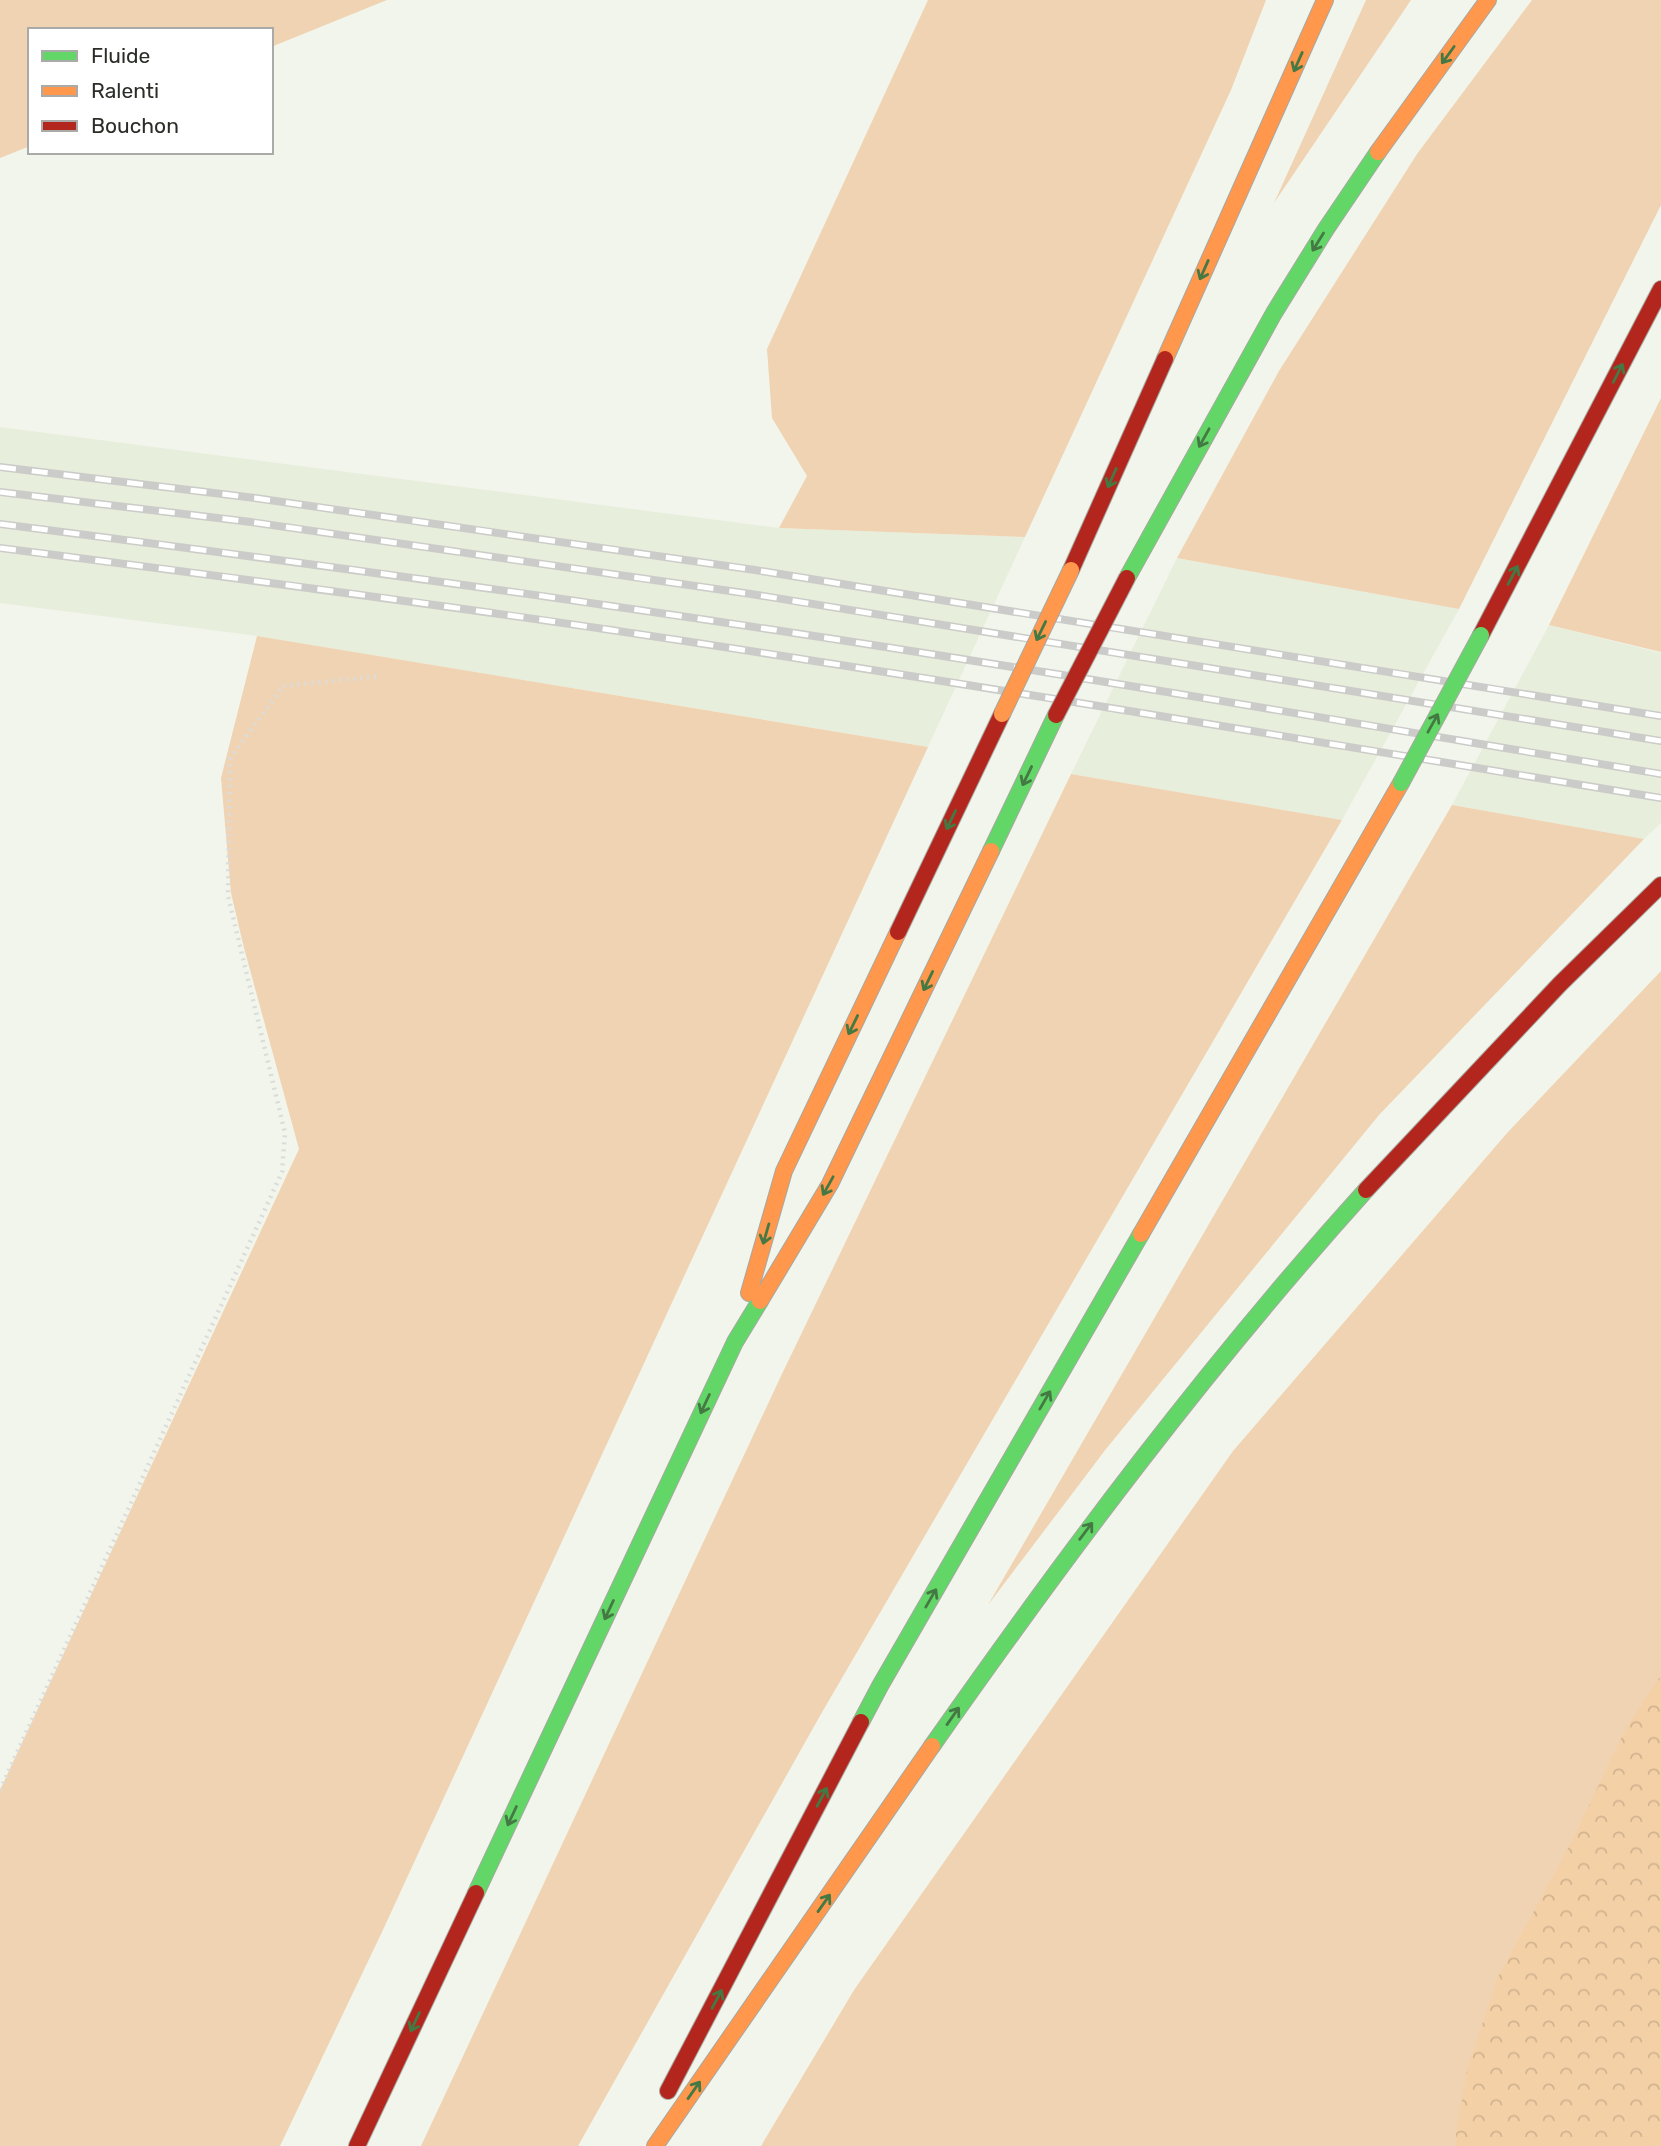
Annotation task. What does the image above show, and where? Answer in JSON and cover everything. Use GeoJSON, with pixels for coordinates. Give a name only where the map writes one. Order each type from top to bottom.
{"type":"FeatureCollection","features":[{"type":"Feature","properties":{"kind":"highway"},"geometry":{"type":"LineString","coordinates":[[734,1342],[784,1171],[1071,570],[1325,0]]}},
{"type":"Feature","properties":{"kind":"highway"},"geometry":{"type":"LineString","coordinates":[[357,2146],[734,1342],[830,1184],[1056,715],[1127,578],[1274,313],[1326,229],[1383,145],[1489,0]]}},
{"type":"Feature","properties":{"kind":"highway"},"geometry":{"type":"LineString","coordinates":[[640,2146],[880,1686],[1401,783],[1661,289]]}},
{"type":"Feature","properties":{"kind":"highway"},"geometry":{"type":"LineString","coordinates":[[655,2146],[1036,1599],[1144,1454],[1254,1318],[1388,1166],[1538,1007],[1661,885]]}},
{"type":"Feature","properties":{"kind":"path"},"geometry":{"type":"LineString","coordinates":[[0,1790],[282,1172],[285,1133],[228,896],[230,759],[283,686],[381,676]]}},
{"type":"Feature","properties":{"kind":"shaded area"},"geometry":{"type":"Polygon","coordinates":[[[0,0],[387,0],[273,46],[273,28],[28,28],[28,147],[0,158],[0,0]]]}},
{"type":"Feature","properties":{"kind":"shaded area"},"geometry":{"type":"Polygon","coordinates":[[[928,0],[1266,0],[1231,90],[1025,537],[779,528],[807,476],[772,418],[767,349],[928,0]]]}},
{"type":"Feature","properties":{"kind":"shaded area"},"geometry":{"type":"Polygon","coordinates":[[[1366,0],[1411,0],[1274,203],[1366,0]]]}},
{"type":"Feature","properties":{"kind":"shaded area"},"geometry":{"type":"Polygon","coordinates":[[[1532,0],[1661,0],[1661,205],[1459,609],[1177,558],[1279,371],[1417,154],[1532,0]]]}},
{"type":"Feature","properties":{"kind":"shaded area"},"geometry":{"type":"Polygon","coordinates":[[[1661,398],[1661,652],[1549,625],[1661,398]]]}},
{"type":"Feature","properties":{"kind":"shaded area"},"geometry":{"type":"Polygon","coordinates":[[[0,427],[779,528],[1025,537],[928,747],[257,636],[0,603],[0,427]]]}},
{"type":"Feature","properties":{"kind":"shaded area"},"geometry":{"type":"Polygon","coordinates":[[[1177,558],[1459,609],[1342,820],[1071,774],[1177,558]]]}},
{"type":"Feature","properties":{"kind":"shaded area"},"geometry":{"type":"Polygon","coordinates":[[[1549,625],[1661,653],[1661,823],[1644,839],[1452,805],[1549,625]]]}},
{"type":"Feature","properties":{"kind":"shaded area"},"geometry":{"type":"Polygon","coordinates":[[[257,636],[928,747],[382,1932],[280,2146],[0,2146],[0,1790],[299,1149],[231,893],[221,778],[257,636]]]}},
{"type":"Feature","properties":{"kind":"shaded area"},"geometry":{"type":"Polygon","coordinates":[[[1071,774],[1342,820],[821,1714],[578,2146],[421,2146],[781,1376],[1071,774]]]}},
{"type":"Feature","properties":{"kind":"shaded area"},"geometry":{"type":"Polygon","coordinates":[[[1452,805],[1644,839],[1379,1115],[1106,1449],[988,1605],[1452,805]]]}},
{"type":"Feature","properties":{"kind":"shaded area"},"geometry":{"type":"Polygon","coordinates":[[[1661,971],[1661,2146],[761,2146],[854,1990],[1233,1451],[1508,1132],[1661,971]]]}},
{"type":"Feature","properties":{"kind":"green space"},"geometry":{"type":"Polygon","coordinates":[[[1661,1675],[1661,2146],[1457,2146],[1456,2134],[1467,2070],[1498,1977],[1572,1841],[1625,1730],[1661,1675]]]}},
{"type":"Feature","properties":{"kind":"railway"},"geometry":{"type":"LineString","coordinates":[[0,467],[255,498],[755,570],[1661,716]]}},
{"type":"Feature","properties":{"kind":"railway"},"geometry":{"type":"LineString","coordinates":[[0,492],[251,522],[751,594],[1661,741]]}},
{"type":"Feature","properties":{"kind":"railway"},"geometry":{"type":"LineString","coordinates":[[0,524],[743,625],[1661,774]]}},
{"type":"Feature","properties":{"kind":"railway"},"geometry":{"type":"LineString","coordinates":[[0,548],[611,630],[1661,798]]}},
{"type":"Feature","properties":{"kind":"traffic: fast"},"geometry":{"type":"LineString","coordinates":[[1127,578],[1274,313],[1378,152]]}},
{"type":"Feature","properties":{"kind":"traffic: fast"},"geometry":{"type":"LineString","coordinates":[[1401,783],[1481,635]]}},
{"type":"Feature","properties":{"kind":"traffic: fast"},"geometry":{"type":"LineString","coordinates":[[991,851],[1056,715]]}},
{"type":"Feature","properties":{"kind":"traffic: fast"},"geometry":{"type":"LineString","coordinates":[[932,1746],[1087,1531],[1141,1461],[1251,1323],[1366,1190]]}},
{"type":"Feature","properties":{"kind":"traffic: fast"},"geometry":{"type":"LineString","coordinates":[[861,1722],[1141,1234]]}},
{"type":"Feature","properties":{"kind":"traffic: fast"},"geometry":{"type":"LineString","coordinates":[[476,1893],[735,1342],[760,1301]]}},
{"type":"Feature","properties":{"kind":"traffic: slow"},"geometry":{"type":"LineString","coordinates":[[1165,359],[1325,0]]}},
{"type":"Feature","properties":{"kind":"traffic: slow"},"geometry":{"type":"LineString","coordinates":[[1378,152],[1488,0]]}},
{"type":"Feature","properties":{"kind":"traffic: slow"},"geometry":{"type":"LineString","coordinates":[[1002,714],[1071,570]]}},
{"type":"Feature","properties":{"kind":"traffic: slow"},"geometry":{"type":"LineString","coordinates":[[1141,1234],[1401,783]]}},
{"type":"Feature","properties":{"kind":"traffic: slow"},"geometry":{"type":"LineString","coordinates":[[760,1301],[830,1184],[991,851]]}},
{"type":"Feature","properties":{"kind":"traffic: slow"},"geometry":{"type":"LineString","coordinates":[[749,1293],[784,1171],[898,932]]}},
{"type":"Feature","properties":{"kind":"traffic: slow"},"geometry":{"type":"LineString","coordinates":[[655,2146],[932,1746]]}},
{"type":"Feature","properties":{"kind":"traffic: jam"},"geometry":{"type":"LineString","coordinates":[[1481,635],[1661,289]]}},
{"type":"Feature","properties":{"kind":"traffic: jam"},"geometry":{"type":"LineString","coordinates":[[1071,570],[1165,359]]}},
{"type":"Feature","properties":{"kind":"traffic: jam"},"geometry":{"type":"LineString","coordinates":[[1056,715],[1127,578]]}},
{"type":"Feature","properties":{"kind":"traffic: jam"},"geometry":{"type":"LineString","coordinates":[[898,932],[1002,714]]}},
{"type":"Feature","properties":{"kind":"traffic: jam"},"geometry":{"type":"LineString","coordinates":[[1366,1190],[1560,984],[1661,885]]}},
{"type":"Feature","properties":{"kind":"traffic: jam"},"geometry":{"type":"LineString","coordinates":[[668,2091],[861,1722]]}},
{"type":"Feature","properties":{"kind":"traffic: jam"},"geometry":{"type":"LineString","coordinates":[[357,2146],[476,1893]]}}]}
